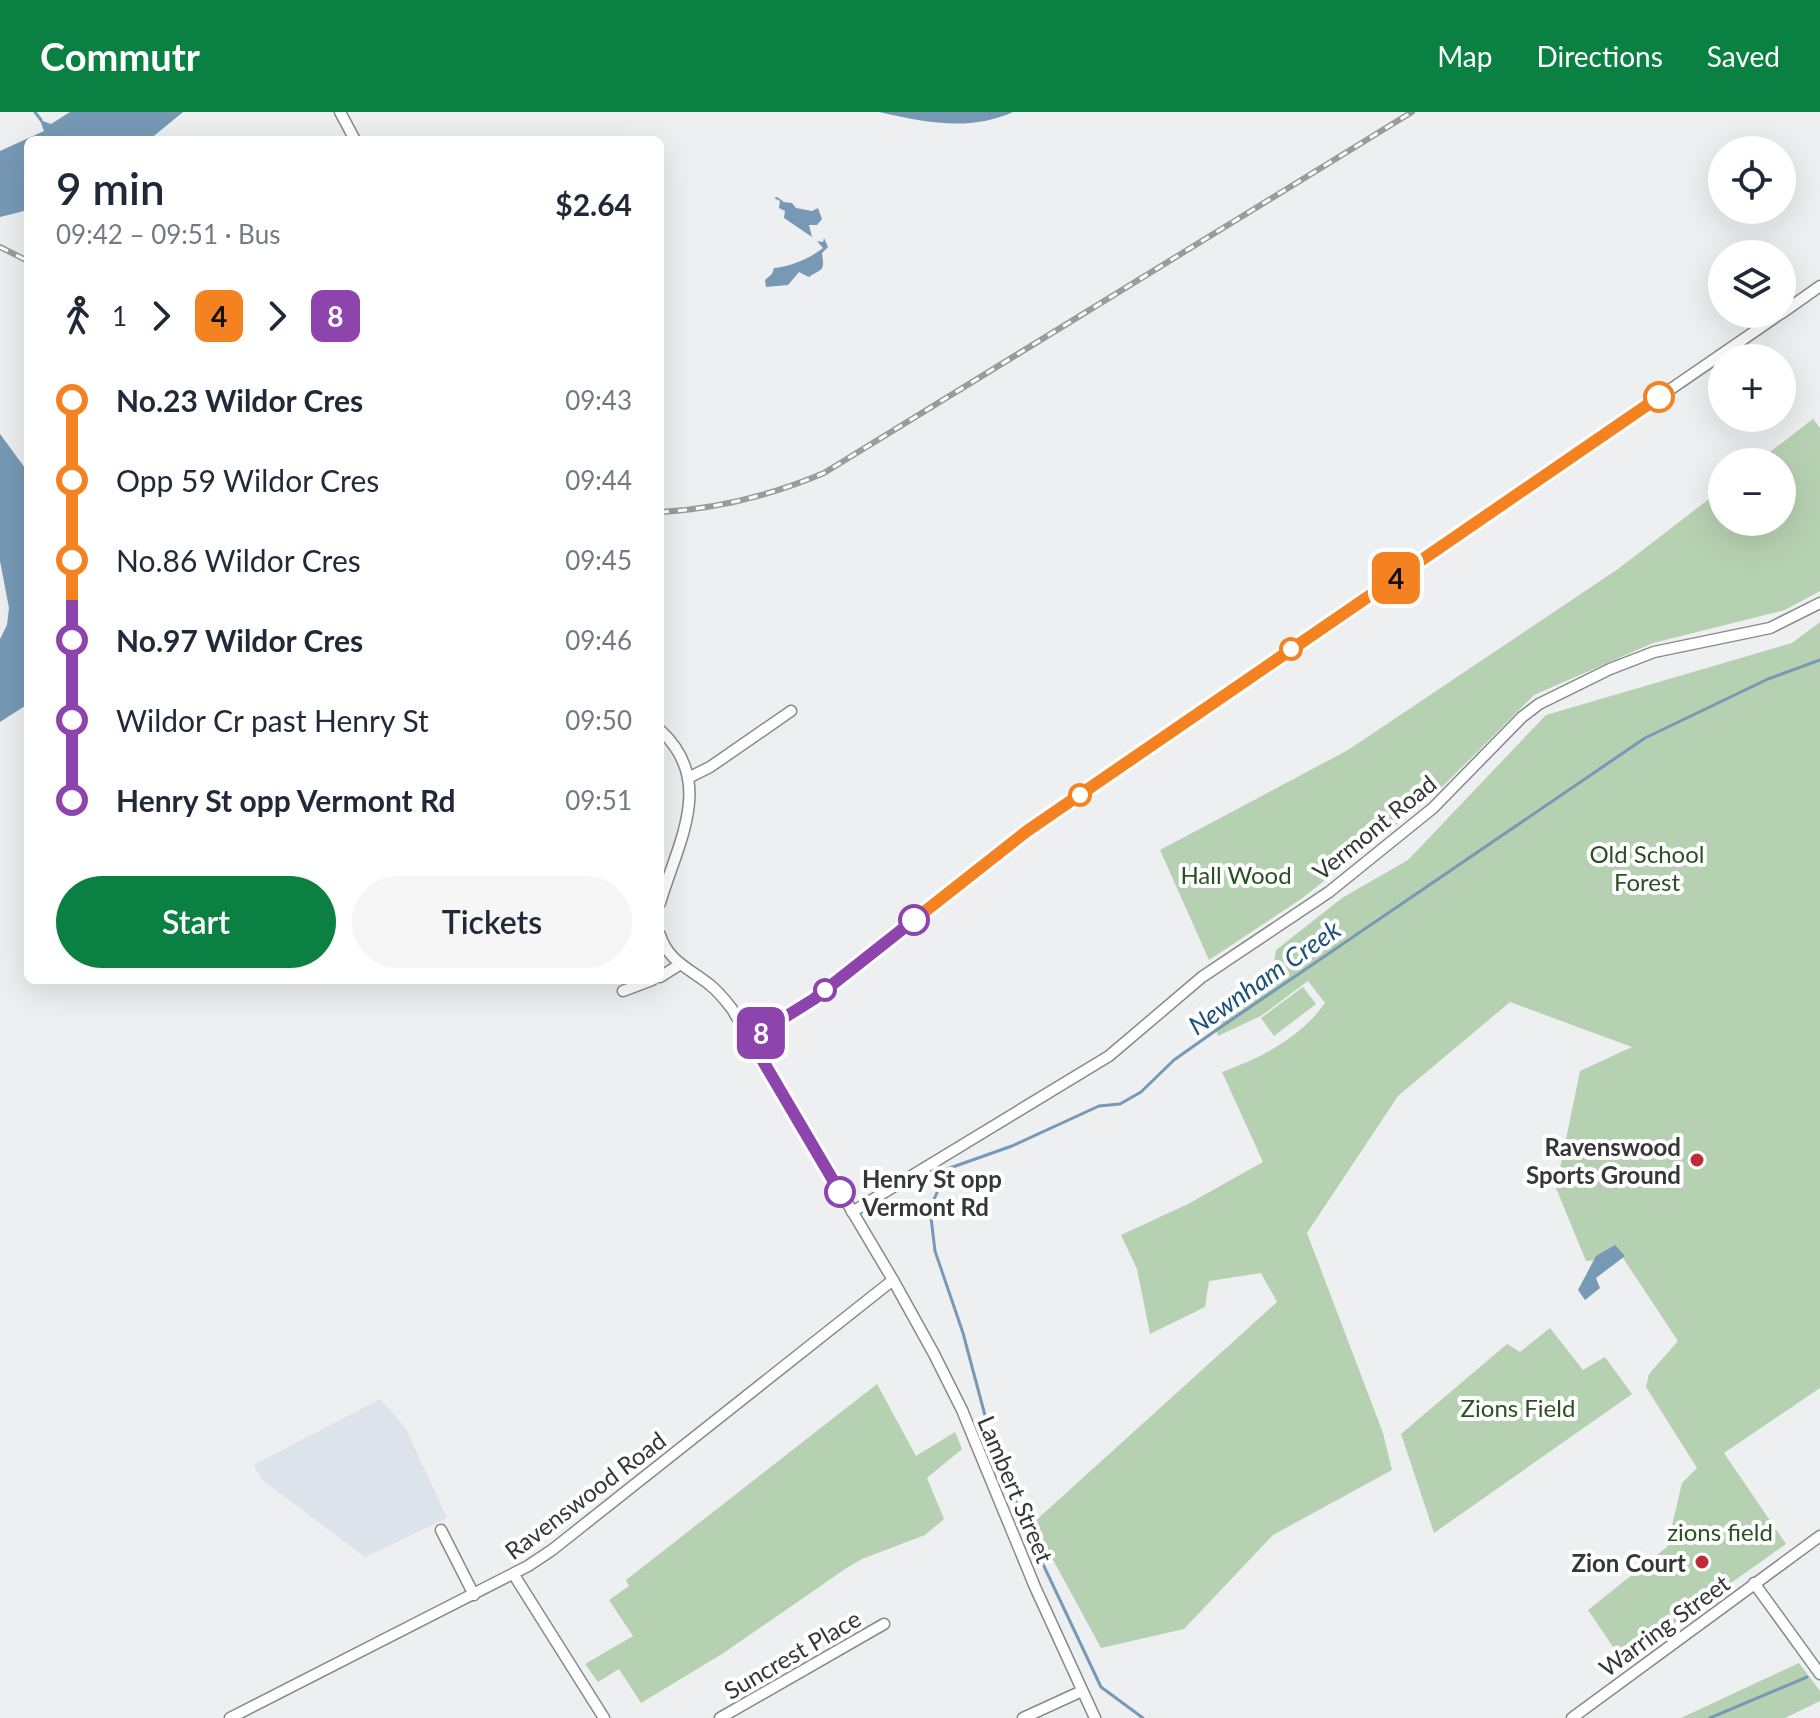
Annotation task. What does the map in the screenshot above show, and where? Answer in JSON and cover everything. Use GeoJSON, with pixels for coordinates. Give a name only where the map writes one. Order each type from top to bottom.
{"type":"FeatureCollection","features":[{"type":"Feature","properties":{"kind":"street"},"geometry":{"type":"LineString","coordinates":[[340,112],[353,136]]}},
{"type":"Feature","properties":{"kind":"street"},"geometry":{"type":"LineString","coordinates":[[1796,303],[1820,286]]}},
{"type":"Feature","properties":{"kind":"street"},"geometry":{"type":"LineString","coordinates":[[750,1039],[814,999],[1027,831],[1759,328]]}},
{"type":"Feature","properties":{"kind":"street","name":"Vermont Road"},"geometry":{"type":"LineString","coordinates":[[852,1212],[1109,1056],[1202,977],[1329,892],[1433,808],[1522,717],[1539,704],[1610,669],[1654,652],[1770,628],[1820,603]]}},
{"type":"Feature","properties":{"kind":"street"},"geometry":{"type":"LineString","coordinates":[[690,777],[710,767],[791,711]]}},
{"type":"Feature","properties":{"kind":"street"},"geometry":{"type":"LineString","coordinates":[[664,734],[678,749],[690,777],[691,793],[664,890]]}},
{"type":"Feature","properties":{"kind":"street"},"geometry":{"type":"LineString","coordinates":[[664,945],[679,965],[664,974]]}},
{"type":"Feature","properties":{"kind":"street","name":"Lambert Street"},"geometry":{"type":"LineString","coordinates":[[679,965],[718,992],[750,1039],[893,1280],[962,1410],[1035,1587],[1095,1718]]}},
{"type":"Feature","properties":{"kind":"street"},"geometry":{"type":"LineString","coordinates":[[623,991],[641,984]]}},
{"type":"Feature","properties":{"kind":"street","name":"Ravenswood Road"},"geometry":{"type":"LineString","coordinates":[[230,1718],[514,1575],[552,1550],[893,1280]]}},
{"type":"Feature","properties":{"kind":"street"},"geometry":{"type":"LineString","coordinates":[[441,1530],[474,1595]]}},
{"type":"Feature","properties":{"kind":"street","name":"Warring Street"},"geometry":{"type":"LineString","coordinates":[[1572,1718],[1820,1536]]}},
{"type":"Feature","properties":{"kind":"street"},"geometry":{"type":"LineString","coordinates":[[514,1575],[604,1718]]}},
{"type":"Feature","properties":{"kind":"street"},"geometry":{"type":"LineString","coordinates":[[1754,1583],[1820,1674]]}},
{"type":"Feature","properties":{"kind":"street","name":"Suncrest Place"},"geometry":{"type":"LineString","coordinates":[[720,1718],[884,1624]]}},
{"type":"Feature","properties":{"kind":"street"},"geometry":{"type":"LineString","coordinates":[[1023,1718],[1082,1691]]}},
{"type":"Feature","properties":{"kind":"shaded area"},"geometry":{"type":"Polygon","coordinates":[[[380,1399],[405,1427],[447,1518],[365,1557],[262,1480],[254,1465],[380,1399]]]}},
{"type":"Feature","properties":{"kind":"green space","name":"Hall Wood"},"geometry":{"type":"Polygon","coordinates":[[[1813,419],[1820,428],[1820,591],[1785,610],[1653,643],[1534,695],[1434,795],[1301,899],[1209,960],[1160,850],[1348,750],[1618,569],[1708,500],[1708,536],[1796,536],[1796,448],[1775,448],[1813,419]]]}},
{"type":"Feature","properties":{"kind":"green space","name":"Old School Forest"},"geometry":{"type":"Polygon","coordinates":[[[1820,622],[1820,1388],[1724,1453],[1786,1544],[1622,1660],[1588,1610],[1667,1547],[1682,1483],[1697,1468],[1646,1387],[1649,1374],[1678,1341],[1623,1258],[1586,1261],[1556,1188],[1580,1071],[1632,1047],[1510,1002],[1398,1096],[1307,1233],[1383,1433],[1392,1470],[1273,1535],[1184,1629],[1101,1648],[1033,1523],[1277,1302],[1261,1273],[1209,1281],[1205,1307],[1150,1334],[1137,1269],[1121,1235],[1188,1204],[1263,1162],[1222,1072],[1292,1037],[1325,1003],[1308,981],[1261,1016],[1218,1036],[1213,1021],[1245,997],[1242,986],[1262,993],[1270,987],[1276,950],[1342,898],[1408,860],[1546,715],[1792,643],[1820,622]]]}},
{"type":"Feature","properties":{"kind":"green space"},"geometry":{"type":"Polygon","coordinates":[[[1303,987],[1316,1004],[1274,1036],[1261,1018],[1303,987]]]}},
{"type":"Feature","properties":{"kind":"green space","name":"Zions Field"},"geometry":{"type":"Polygon","coordinates":[[[1550,1328],[1583,1370],[1605,1357],[1632,1394],[1434,1533],[1401,1434],[1507,1344],[1520,1352],[1550,1328]]]}},
{"type":"Feature","properties":{"kind":"green space"},"geometry":{"type":"Polygon","coordinates":[[[877,1384],[916,1456],[955,1432],[962,1449],[927,1478],[944,1519],[925,1535],[848,1567],[722,1654],[641,1703],[619,1669],[598,1682],[585,1664],[633,1636],[609,1600],[629,1586],[626,1580],[877,1384]]]}},
{"type":"Feature","properties":{"kind":"green space"},"geometry":{"type":"Polygon","coordinates":[[[1799,1663],[1820,1691],[1820,1701],[1785,1718],[1681,1718],[1799,1663]]]}},
{"type":"Feature","properties":{"kind":"water"},"geometry":{"type":"Polygon","coordinates":[[[70,112],[183,112],[154,136],[33,136],[44,131],[40,120],[51,124],[70,112]]]}},
{"type":"Feature","properties":{"kind":"water"},"geometry":{"type":"Polygon","coordinates":[[[879,112],[1013,112],[980,122],[946,123],[879,112]]]}},
{"type":"Feature","properties":{"kind":"water"},"geometry":{"type":"Polygon","coordinates":[[[24,140],[24,211],[0,217],[0,151],[24,140]]]}},
{"type":"Feature","properties":{"kind":"water"},"geometry":{"type":"Polygon","coordinates":[[[774,198],[796,208],[812,211],[818,208],[822,219],[817,225],[809,225],[812,237],[784,218],[785,211],[779,208],[780,201],[774,198]]]}},
{"type":"Feature","properties":{"kind":"water"},"geometry":{"type":"Polygon","coordinates":[[[824,238],[828,247],[822,253],[823,267],[820,271],[809,277],[799,272],[788,285],[766,287],[765,280],[774,268],[812,255],[823,248],[817,241],[823,242],[824,238]]]}},
{"type":"Feature","properties":{"kind":"water"},"geometry":{"type":"Polygon","coordinates":[[[0,434],[24,467],[24,707],[0,722],[0,639],[7,625],[9,608],[0,561],[0,434]]]}},
{"type":"Feature","properties":{"kind":"water"},"geometry":{"type":"Polygon","coordinates":[[[1615,1245],[1625,1256],[1596,1278],[1600,1288],[1585,1300],[1578,1290],[1596,1256],[1615,1245]]]}},
{"type":"Feature","properties":{"kind":"waterway"},"geometry":{"type":"LineString","coordinates":[[35,112],[41,120]]}},
{"type":"Feature","properties":{"kind":"waterway","name":"Newnham Creek"},"geometry":{"type":"LineString","coordinates":[[987,1423],[963,1333],[935,1251],[930,1209],[947,1169],[1012,1146],[1099,1106],[1120,1104],[1141,1092],[1174,1060],[1215,1031],[1645,738],[1768,679],[1820,660]]}},
{"type":"Feature","properties":{"kind":"waterway","name":"Newnham Creek"},"geometry":{"type":"LineString","coordinates":[[992,1446],[1033,1543],[1101,1687],[1143,1718]]}},
{"type":"Feature","properties":{"kind":"waterway"},"geometry":{"type":"LineString","coordinates":[[1710,1718],[1807,1677]]}},
{"type":"Feature","properties":{"kind":"railway"},"geometry":{"type":"LineString","coordinates":[[664,512],[744,500],[824,473],[1412,112]]}},
{"type":"Feature","properties":{"kind":"railway"},"geometry":{"type":"LineString","coordinates":[[0,247],[24,259]]}},
{"type":"Feature","properties":{"kind":"bus line","name":"4"},"geometry":{"type":"LineString","coordinates":[[914,920],[1027,831],[1659,397]]}},
{"type":"Feature","properties":{"kind":"bus line","name":"8"},"geometry":{"type":"LineString","coordinates":[[840,1192],[750,1039],[814,999],[914,920]]}},
{"type":"Feature","properties":{"kind":"place","name":"Ravenswood Sports Ground"},"geometry":{"type":"Point","coordinates":[1697,1160]}},
{"type":"Feature","properties":{"kind":"place","name":"Henry St opp Vermont Rd"},"geometry":{"type":"Point","coordinates":[840,1192]}},
{"type":"Feature","properties":{"kind":"place","name":"Zion Court"},"geometry":{"type":"Point","coordinates":[1702,1562]}},
{"type":"Feature","properties":{"kind":"park label","name":"zions field"},"geometry":{"type":"Point","coordinates":[1720,1531]}}]}
